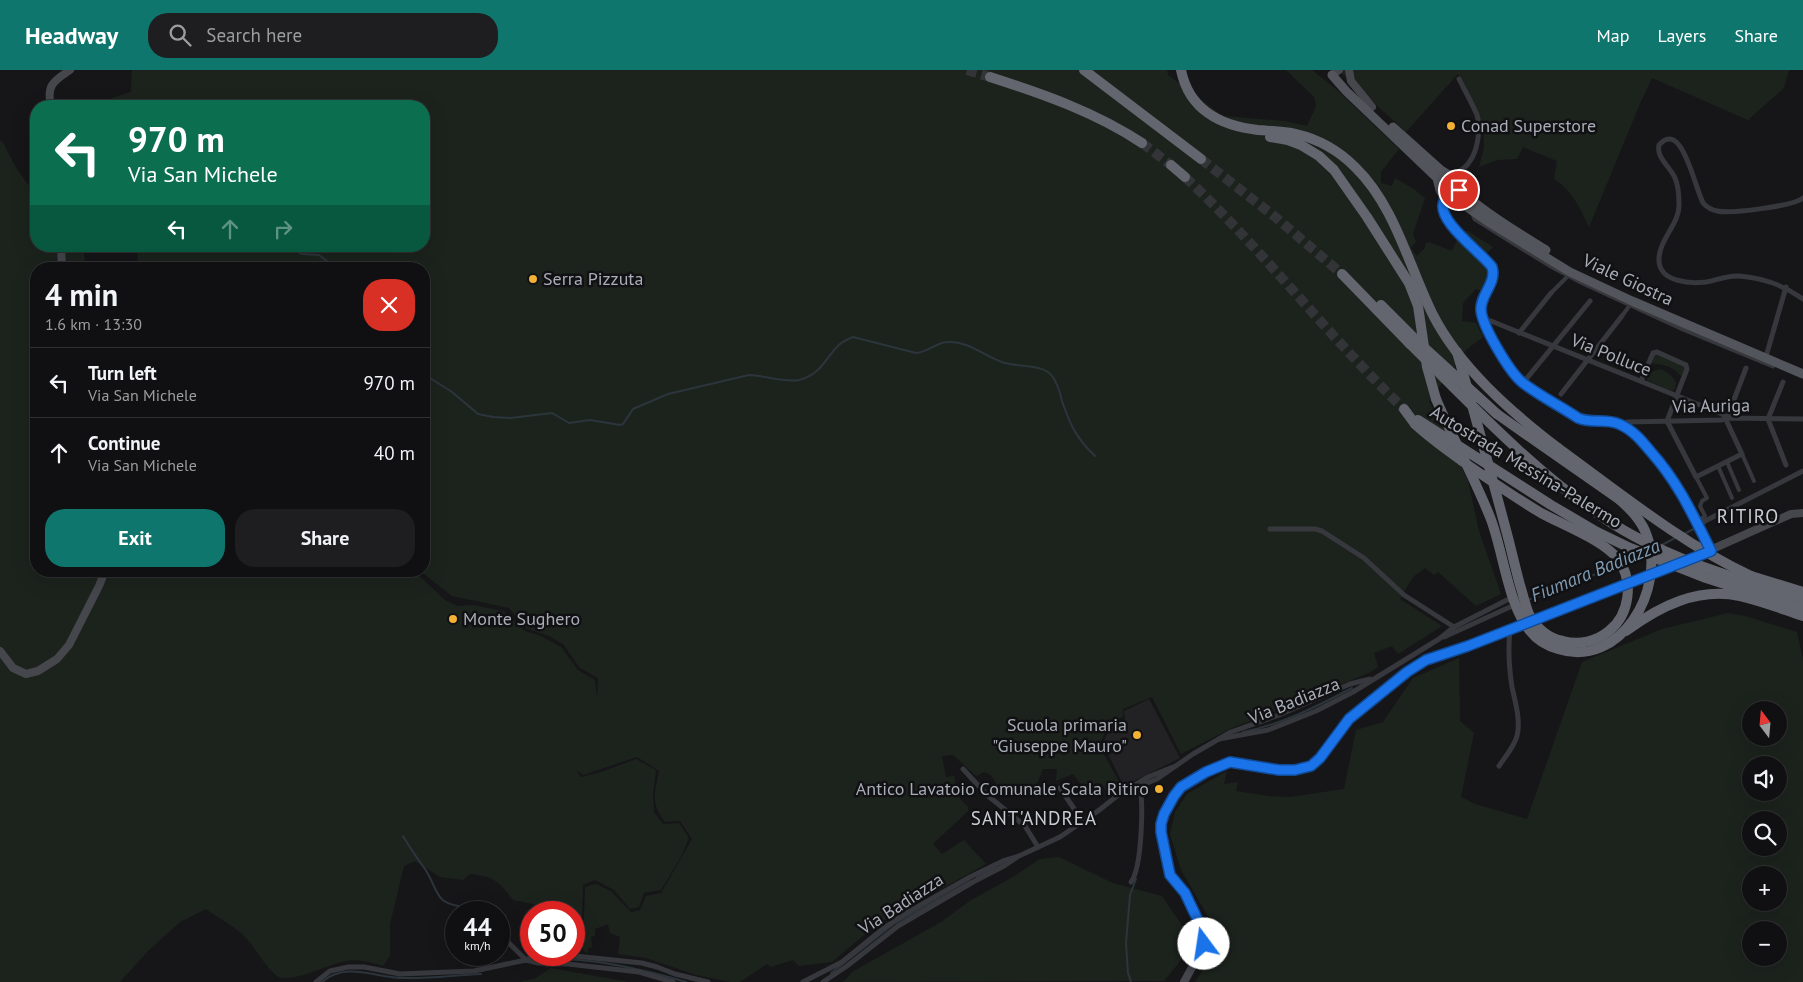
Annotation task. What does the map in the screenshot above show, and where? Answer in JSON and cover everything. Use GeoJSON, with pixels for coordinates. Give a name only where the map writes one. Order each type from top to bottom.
{"type":"FeatureCollection","features":[{"type":"Feature","properties":{"kind":"highway"},"geometry":{"type":"LineString","coordinates":[[1084,70],[1201,158]]}},
{"type":"Feature","properties":{"kind":"highway"},"geometry":{"type":"LineString","coordinates":[[1174,70],[1180,89],[1187,101],[1199,114],[1227,131],[1289,132],[1311,139],[1344,157],[1362,174],[1384,203],[1432,313],[1457,352],[1494,394],[1534,430],[1688,542],[1751,576],[1803,592]]}},
{"type":"Feature","properties":{"kind":"highway"},"geometry":{"type":"LineString","coordinates":[[1181,70],[1189,92],[1206,112],[1225,123],[1288,140],[1314,152],[1334,170],[1410,284],[1420,311],[1427,367],[1436,399],[1490,516],[1518,610],[1523,623],[1530,632],[1550,646],[1564,651],[1577,652],[1601,647],[1651,613],[1665,606],[1688,598],[1706,595],[1742,596],[1803,616]]}},
{"type":"Feature","properties":{"kind":"highway"},"geometry":{"type":"LineString","coordinates":[[990,77],[1089,113],[1142,143]]}},
{"type":"Feature","properties":{"kind":"highway"},"geometry":{"type":"LineString","coordinates":[[1171,165],[1185,177]]}},
{"type":"Feature","properties":{"kind":"highway"},"geometry":{"type":"LineString","coordinates":[[1344,276],[1497,414],[1620,500],[1638,519],[1645,530],[1649,545],[1652,562],[1651,575],[1639,612],[1629,627],[1620,635]]}},
{"type":"Feature","properties":{"kind":"highway","name":"Autostrada Messina-Palermo"},"geometry":{"type":"LineString","coordinates":[[1381,310],[1395,329],[1531,462],[1562,488],[1605,519],[1636,537],[1668,552],[1725,574],[1803,600]]}},
{"type":"Feature","properties":{"kind":"highway"},"geometry":{"type":"LineString","coordinates":[[1416,422],[1430,438],[1493,483],[1543,514],[1601,545],[1615,556],[1626,575],[1628,593],[1626,606],[1620,618],[1609,632],[1588,642],[1566,642],[1544,632],[1529,615],[1526,607],[1493,483],[1486,454],[1457,352]]}},
{"type":"Feature","properties":{"kind":"highway","name":"Autostrada Messina-Palermo"},"geometry":{"type":"LineString","coordinates":[[1404,409],[1416,422],[1597,532],[1630,548],[1706,578],[1803,609]]}},
{"type":"Feature","properties":{"kind":"main road"},"geometry":{"type":"LineString","coordinates":[[50,100],[52,84],[70,70]]}},
{"type":"Feature","properties":{"kind":"main road"},"geometry":{"type":"LineString","coordinates":[[1349,70],[1351,81],[1372,107]]}},
{"type":"Feature","properties":{"kind":"main road"},"geometry":{"type":"LineString","coordinates":[[1333,71],[1440,170],[1458,179],[1460,185],[1457,192],[1450,196],[1444,194],[1437,178],[1346,91],[1333,71]]}},
{"type":"Feature","properties":{"kind":"main road"},"geometry":{"type":"LineString","coordinates":[[1440,187],[1444,177],[1450,175]]}},
{"type":"Feature","properties":{"kind":"main road","name":"Viale Giostra"},"geometry":{"type":"LineString","coordinates":[[1460,185],[1471,199],[1487,212],[1573,266],[1634,296],[1767,353],[1801,372]]}},
{"type":"Feature","properties":{"kind":"main road","name":"Viale Giostra"},"geometry":{"type":"LineString","coordinates":[[1450,196],[1471,208],[1490,224],[1570,272],[1632,301],[1801,372]]}},
{"type":"Feature","properties":{"kind":"main road"},"geometry":{"type":"LineString","coordinates":[[1184,982],[1200,953],[1204,937],[1185,893],[1169,872],[1161,824],[1171,800],[1181,787],[1206,772],[1230,762],[1279,770],[1295,770],[1311,766],[1320,758],[1349,719],[1419,663],[1468,646],[1711,551],[1790,514],[1803,513]]}},
{"type":"Feature","properties":{"kind":"main road"},"geometry":{"type":"LineString","coordinates":[[0,651],[13,668],[26,674],[38,671],[57,658],[69,645],[103,577]]}},
{"type":"Feature","properties":{"kind":"street"},"geometry":{"type":"LineString","coordinates":[[1459,79],[1479,123],[1475,152],[1465,168],[1460,185]]}},
{"type":"Feature","properties":{"kind":"street"},"geometry":{"type":"LineString","coordinates":[[1803,198],[1796,202],[1760,208],[1729,212],[1716,211],[1706,206],[1701,200],[1687,158],[1678,143],[1668,139],[1660,144],[1659,154],[1676,179],[1680,206],[1660,253],[1659,263],[1663,272],[1672,278],[1683,281],[1704,282],[1736,276],[1772,282],[1803,299]]}},
{"type":"Feature","properties":{"kind":"street"},"geometry":{"type":"LineString","coordinates":[[1450,175],[1465,168]]}},
{"type":"Feature","properties":{"kind":"street"},"geometry":{"type":"LineString","coordinates":[[1440,187],[1442,207],[1450,224],[1486,260],[1493,270],[1492,278],[1481,307],[1484,320]]}},
{"type":"Feature","properties":{"kind":"street"},"geometry":{"type":"LineString","coordinates":[[1442,207],[1444,200],[1450,196]]}},
{"type":"Feature","properties":{"kind":"street"},"geometry":{"type":"LineString","coordinates":[[1471,208],[1474,219],[1568,276],[1630,305],[1790,373],[1801,372]]}},
{"type":"Feature","properties":{"kind":"street"},"geometry":{"type":"LineString","coordinates":[[1519,333],[1551,293],[1568,276]]}},
{"type":"Feature","properties":{"kind":"street"},"geometry":{"type":"LineString","coordinates":[[1767,353],[1786,288]]}},
{"type":"Feature","properties":{"kind":"street"},"geometry":{"type":"LineString","coordinates":[[1523,383],[1590,301]]}},
{"type":"Feature","properties":{"kind":"street"},"geometry":{"type":"LineString","coordinates":[[1561,394],[1630,305]]}},
{"type":"Feature","properties":{"kind":"street","name":"Via Polluce"},"geometry":{"type":"LineString","coordinates":[[1484,320],[1641,381],[1722,414],[1727,418]]}},
{"type":"Feature","properties":{"kind":"street","name":"Via Auriga"},"geometry":{"type":"LineString","coordinates":[[1484,320],[1497,347],[1515,375],[1523,383],[1580,419],[1620,424],[1628,422],[1722,420],[1727,418],[1803,419]]}},
{"type":"Feature","properties":{"kind":"street"},"geometry":{"type":"LineString","coordinates":[[1641,381],[1653,353],[1657,352],[1685,363],[1687,369],[1668,421],[1707,498],[1702,501],[1700,506],[1705,516],[1698,520]]}},
{"type":"Feature","properties":{"kind":"street"},"geometry":{"type":"LineString","coordinates":[[1746,368],[1727,422],[1754,481]]}},
{"type":"Feature","properties":{"kind":"street"},"geometry":{"type":"LineString","coordinates":[[1782,382],[1768,419],[1786,465]]}},
{"type":"Feature","properties":{"kind":"street"},"geometry":{"type":"LineString","coordinates":[[1620,424],[1638,437],[1675,482],[1698,520],[1700,530],[1711,551]]}},
{"type":"Feature","properties":{"kind":"street"},"geometry":{"type":"LineString","coordinates":[[1696,477],[1742,454]]}},
{"type":"Feature","properties":{"kind":"street"},"geometry":{"type":"LineString","coordinates":[[1727,462],[1740,490]]}},
{"type":"Feature","properties":{"kind":"street"},"geometry":{"type":"LineString","coordinates":[[1718,466],[1732,498]]}},
{"type":"Feature","properties":{"kind":"street"},"geometry":{"type":"LineString","coordinates":[[1698,520],[1703,522],[1803,471]]}},
{"type":"Feature","properties":{"kind":"street"},"geometry":{"type":"LineString","coordinates":[[1270,529],[1315,528],[1322,531],[1364,558],[1404,595],[1454,627]]}},
{"type":"Feature","properties":{"kind":"street","name":"Via Badiazza"},"geometry":{"type":"LineString","coordinates":[[1219,739],[1268,730],[1316,711],[1353,692],[1422,650],[1454,627],[1507,600],[1519,602]]}},
{"type":"Feature","properties":{"kind":"street"},"geometry":{"type":"LineString","coordinates":[[1519,602],[1528,622]]}},
{"type":"Feature","properties":{"kind":"street","name":"Via Badiazza"},"geometry":{"type":"LineString","coordinates":[[1439,639],[1519,602]]}},
{"type":"Feature","properties":{"kind":"street"},"geometry":{"type":"LineString","coordinates":[[1499,766],[1513,746],[1517,736],[1518,725],[1512,685],[1508,630]]}},
{"type":"Feature","properties":{"kind":"street"},"geometry":{"type":"LineString","coordinates":[[1422,650],[1428,659]]}},
{"type":"Feature","properties":{"kind":"street"},"geometry":{"type":"LineString","coordinates":[[1413,655],[1419,663]]}},
{"type":"Feature","properties":{"kind":"street","name":"Via Badiazza"},"geometry":{"type":"LineString","coordinates":[[824,982],[898,926],[1019,856],[1060,837],[1084,822],[1113,799],[1173,767],[1231,732],[1279,715],[1350,684],[1376,677]]}},
{"type":"Feature","properties":{"kind":"street"},"geometry":{"type":"LineString","coordinates":[[963,769],[987,795],[1025,826],[1038,847]]}},
{"type":"Feature","properties":{"kind":"street"},"geometry":{"type":"LineString","coordinates":[[1131,882],[1137,872],[1142,816],[1140,784]]}},
{"type":"Feature","properties":{"kind":"street"},"geometry":{"type":"LineString","coordinates":[[1060,788],[1084,822]]}},
{"type":"Feature","properties":{"kind":"street","name":"Via Badiazza"},"geometry":{"type":"LineString","coordinates":[[803,982],[842,962],[903,915],[1003,860],[1019,856]]}},
{"type":"Feature","properties":{"kind":"street"},"geometry":{"type":"LineString","coordinates":[[510,944],[520,954]]}},
{"type":"Feature","properties":{"kind":"street"},"geometry":{"type":"LineString","coordinates":[[585,957],[642,963],[708,982]]}},
{"type":"Feature","properties":{"kind":"street"},"geometry":{"type":"LineString","coordinates":[[316,982],[330,971],[348,967],[364,967],[400,974],[474,971],[520,961]]}},
{"type":"Feature","properties":{"kind":"street"},"geometry":{"type":"LineString","coordinates":[[585,966],[639,972],[673,982]]}},
{"type":"Feature","properties":{"kind":"street"},"geometry":{"type":"LineString","coordinates":[[821,974],[824,982]]}},
{"type":"Feature","properties":{"kind":"shaded area"},"geometry":{"type":"Polygon","coordinates":[[[132,70],[1167,70],[1168,75],[1223,116],[1285,121],[1307,126],[1316,106],[1314,97],[1286,70],[1312,70],[1337,90],[1399,149],[1381,172],[1381,183],[1392,186],[1395,178],[1425,198],[1413,234],[1416,242],[1411,248],[1417,256],[1425,248],[1425,244],[1429,242],[1452,251],[1461,231],[1468,231],[1493,247],[1481,260],[1489,274],[1483,291],[1476,289],[1463,303],[1462,321],[1476,323],[1483,337],[1466,350],[1429,401],[1468,481],[1479,531],[1501,594],[1476,606],[1438,572],[1434,575],[1425,568],[1413,577],[1400,599],[1442,626],[1398,654],[1392,646],[1374,653],[1378,667],[1371,672],[1232,728],[1181,754],[1152,697],[1123,709],[1123,717],[1109,723],[1100,747],[1122,787],[1109,796],[1102,784],[1096,783],[1085,789],[1073,774],[1056,781],[1057,769],[1043,769],[1032,797],[1018,786],[1001,791],[991,775],[984,772],[976,776],[953,755],[942,756],[946,777],[954,776],[960,799],[968,807],[968,811],[933,844],[942,854],[964,840],[986,864],[876,925],[832,962],[799,966],[793,960],[771,967],[767,964],[740,982],[731,982],[696,975],[646,958],[618,954],[620,937],[610,933],[608,924],[595,929],[595,936],[591,937],[592,947],[588,949],[588,954],[585,952],[585,887],[596,884],[611,891],[631,912],[640,910],[646,896],[661,893],[692,839],[680,821],[665,822],[660,815],[655,803],[659,771],[637,757],[583,775],[576,770],[581,777],[636,759],[656,770],[653,794],[654,812],[663,824],[679,823],[689,838],[681,857],[661,890],[644,893],[639,907],[630,909],[614,890],[595,880],[583,885],[582,901],[520,901],[513,900],[499,884],[490,878],[470,874],[463,880],[440,877],[415,861],[404,866],[390,924],[390,956],[383,966],[352,960],[301,976],[278,977],[269,969],[242,934],[206,909],[180,922],[148,951],[120,982],[0,982],[0,141],[3,142],[13,163],[30,186],[30,252],[84,252],[85,262],[30,262],[30,577],[420,577],[445,600],[458,606],[473,605],[503,611],[525,631],[541,636],[561,647],[578,670],[595,680],[597,697],[598,678],[580,668],[563,644],[549,636],[526,628],[509,608],[452,596],[428,577],[430,577],[430,262],[138,262],[137,252],[430,252],[430,100],[106,100],[131,92],[132,70]]]}},
{"type":"Feature","properties":{"kind":"shaded area"},"geometry":{"type":"Polygon","coordinates":[[[1338,70],[1789,70],[1784,88],[1748,120],[1652,78],[1589,227],[1571,194],[1554,179],[1557,161],[1523,147],[1517,159],[1498,160],[1479,167],[1484,148],[1483,127],[1458,74],[1406,132],[1338,70]]]}},
{"type":"Feature","properties":{"kind":"shaded area"},"geometry":{"type":"Polygon","coordinates":[[[1656,354],[1684,365],[1684,373],[1681,376],[1674,369],[1651,363],[1656,354]]]}},
{"type":"Feature","properties":{"kind":"shaded area"},"geometry":{"type":"Polygon","coordinates":[[[1660,369],[1670,374],[1676,383],[1675,389],[1672,391],[1648,381],[1646,376],[1650,372],[1660,369]]]}},
{"type":"Feature","properties":{"kind":"shaded area"},"geometry":{"type":"Polygon","coordinates":[[[1728,613],[1745,616],[1797,632],[1803,659],[1803,982],[1195,982],[1217,949],[1213,925],[1181,870],[1170,834],[1175,812],[1187,794],[1227,771],[1224,784],[1238,782],[1236,791],[1289,797],[1344,789],[1356,730],[1383,722],[1413,678],[1459,658],[1460,721],[1474,733],[1461,797],[1475,804],[1527,819],[1582,662],[1662,629],[1728,613]]]}},
{"type":"Feature","properties":{"kind":"shaded area","name":"Scuola primaria \"Giuseppe Mauro\""},"geometry":{"type":"Polygon","coordinates":[[[1149,699],[1180,758],[1124,786],[1103,744],[1111,725],[1125,719],[1124,711],[1149,699]]]}},
{"type":"Feature","properties":{"kind":"shaded area"},"geometry":{"type":"Polygon","coordinates":[[[1059,857],[1113,883],[1162,896],[1183,927],[1182,959],[1164,981],[843,982],[852,972],[941,922],[971,900],[1013,877],[1040,859],[1059,857]]]}},
{"type":"Feature","properties":{"kind":"shaded area"},"geometry":{"type":"Polygon","coordinates":[[[551,968],[629,982],[519,982],[534,979],[551,968]]]}},
{"type":"Feature","properties":{"kind":"waterway"},"geometry":{"type":"LineString","coordinates":[[298,252],[319,255],[328,262]]}},
{"type":"Feature","properties":{"kind":"waterway"},"geometry":{"type":"LineString","coordinates":[[430,378],[452,392],[478,414],[511,418],[552,413],[569,423],[590,420],[620,425],[623,424],[633,409],[668,394],[749,375],[793,381],[807,377],[818,370],[834,350],[853,337],[916,353],[944,342],[956,342],[971,347],[998,361],[1043,369],[1048,372],[1057,385],[1071,424],[1083,444],[1095,456]]}},
{"type":"Feature","properties":{"kind":"waterway","name":"Fiumara Badiazza"},"geometry":{"type":"LineString","coordinates":[[1684,534],[1705,523]]}},
{"type":"Feature","properties":{"kind":"waterway","name":"Fiumara Badiazza"},"geometry":{"type":"LineString","coordinates":[[1662,545],[1675,538]]}},
{"type":"Feature","properties":{"kind":"waterway","name":"Fiumara Badiazza"},"geometry":{"type":"LineString","coordinates":[[1623,563],[1639,555]]}},
{"type":"Feature","properties":{"kind":"waterway","name":"Fiumara Badiazza"},"geometry":{"type":"LineString","coordinates":[[1528,600],[1617,566]]}},
{"type":"Feature","properties":{"kind":"waterway","name":"Fiumara Badiazza"},"geometry":{"type":"LineString","coordinates":[[1243,732],[1285,720],[1352,688]]}},
{"type":"Feature","properties":{"kind":"waterway"},"geometry":{"type":"LineString","coordinates":[[403,836],[430,877],[439,896],[445,901]]}},
{"type":"Feature","properties":{"kind":"waterway","name":"Fiumara Badiazza"},"geometry":{"type":"LineString","coordinates":[[977,877],[995,868]]}},
{"type":"Feature","properties":{"kind":"waterway"},"geometry":{"type":"LineString","coordinates":[[1131,982],[1128,973],[1126,943],[1130,895],[1136,879]]}},
{"type":"Feature","properties":{"kind":"waterway","name":"Fiumara Badiazza"},"geometry":{"type":"LineString","coordinates":[[831,973],[895,923],[971,881]]}},
{"type":"Feature","properties":{"kind":"waterway","name":"Fiumara Badiazza"},"geometry":{"type":"LineString","coordinates":[[585,961],[616,965],[686,982]]}},
{"type":"Feature","properties":{"kind":"waterway","name":"Fiumara Badiazza"},"geometry":{"type":"LineString","coordinates":[[322,982],[332,976],[351,972],[404,978],[481,974]]}},
{"type":"Feature","properties":{"kind":"tunnel"},"geometry":{"type":"LineString","coordinates":[[967,70],[990,77]]}},
{"type":"Feature","properties":{"kind":"tunnel"},"geometry":{"type":"LineString","coordinates":[[1142,143],[1171,165]]}},
{"type":"Feature","properties":{"kind":"tunnel"},"geometry":{"type":"LineString","coordinates":[[1201,159],[1274,216],[1342,274]]}},
{"type":"Feature","properties":{"kind":"tunnel"},"geometry":{"type":"LineString","coordinates":[[1185,177],[1214,205],[1348,352],[1404,409]]}},
{"type":"Feature","properties":{"kind":"place","name":"Conad Superstore"},"geometry":{"type":"Point","coordinates":[1451,126]}},
{"type":"Feature","properties":{"kind":"place","name":"Serra Pizzuta"},"geometry":{"type":"Point","coordinates":[533,279]}},
{"type":"Feature","properties":{"kind":"place","name":"Monte Sughero"},"geometry":{"type":"Point","coordinates":[453,619]}},
{"type":"Feature","properties":{"kind":"place","name":"Scuola primaria \"Giuseppe Mauro\""},"geometry":{"type":"Point","coordinates":[1137,735]}},
{"type":"Feature","properties":{"kind":"place","name":"Antico Lavatoio Comunale Scala Ritiro"},"geometry":{"type":"Point","coordinates":[1159,789]}},
{"type":"Feature","properties":{"kind":"district","name":"RITIRO"},"geometry":{"type":"Point","coordinates":[1748,516]}},
{"type":"Feature","properties":{"kind":"district","name":"SANT'ANDREA"},"geometry":{"type":"Point","coordinates":[1034,818]}},
{"type":"Feature","properties":{"kind":"route"},"geometry":{"type":"LineString","coordinates":[[1204,944],[1204,933],[1185,893],[1170,875],[1161,832],[1164,814],[1181,787],[1206,772],[1230,762],[1279,770],[1295,770],[1311,766],[1320,758],[1352,716],[1380,696],[1419,663],[1468,646],[1711,551],[1675,482],[1638,437],[1616,423],[1586,421],[1578,418],[1517,378],[1492,338],[1481,310],[1482,302],[1493,276],[1492,267],[1453,228],[1444,214],[1442,207],[1444,200],[1459,190]]}}]}
